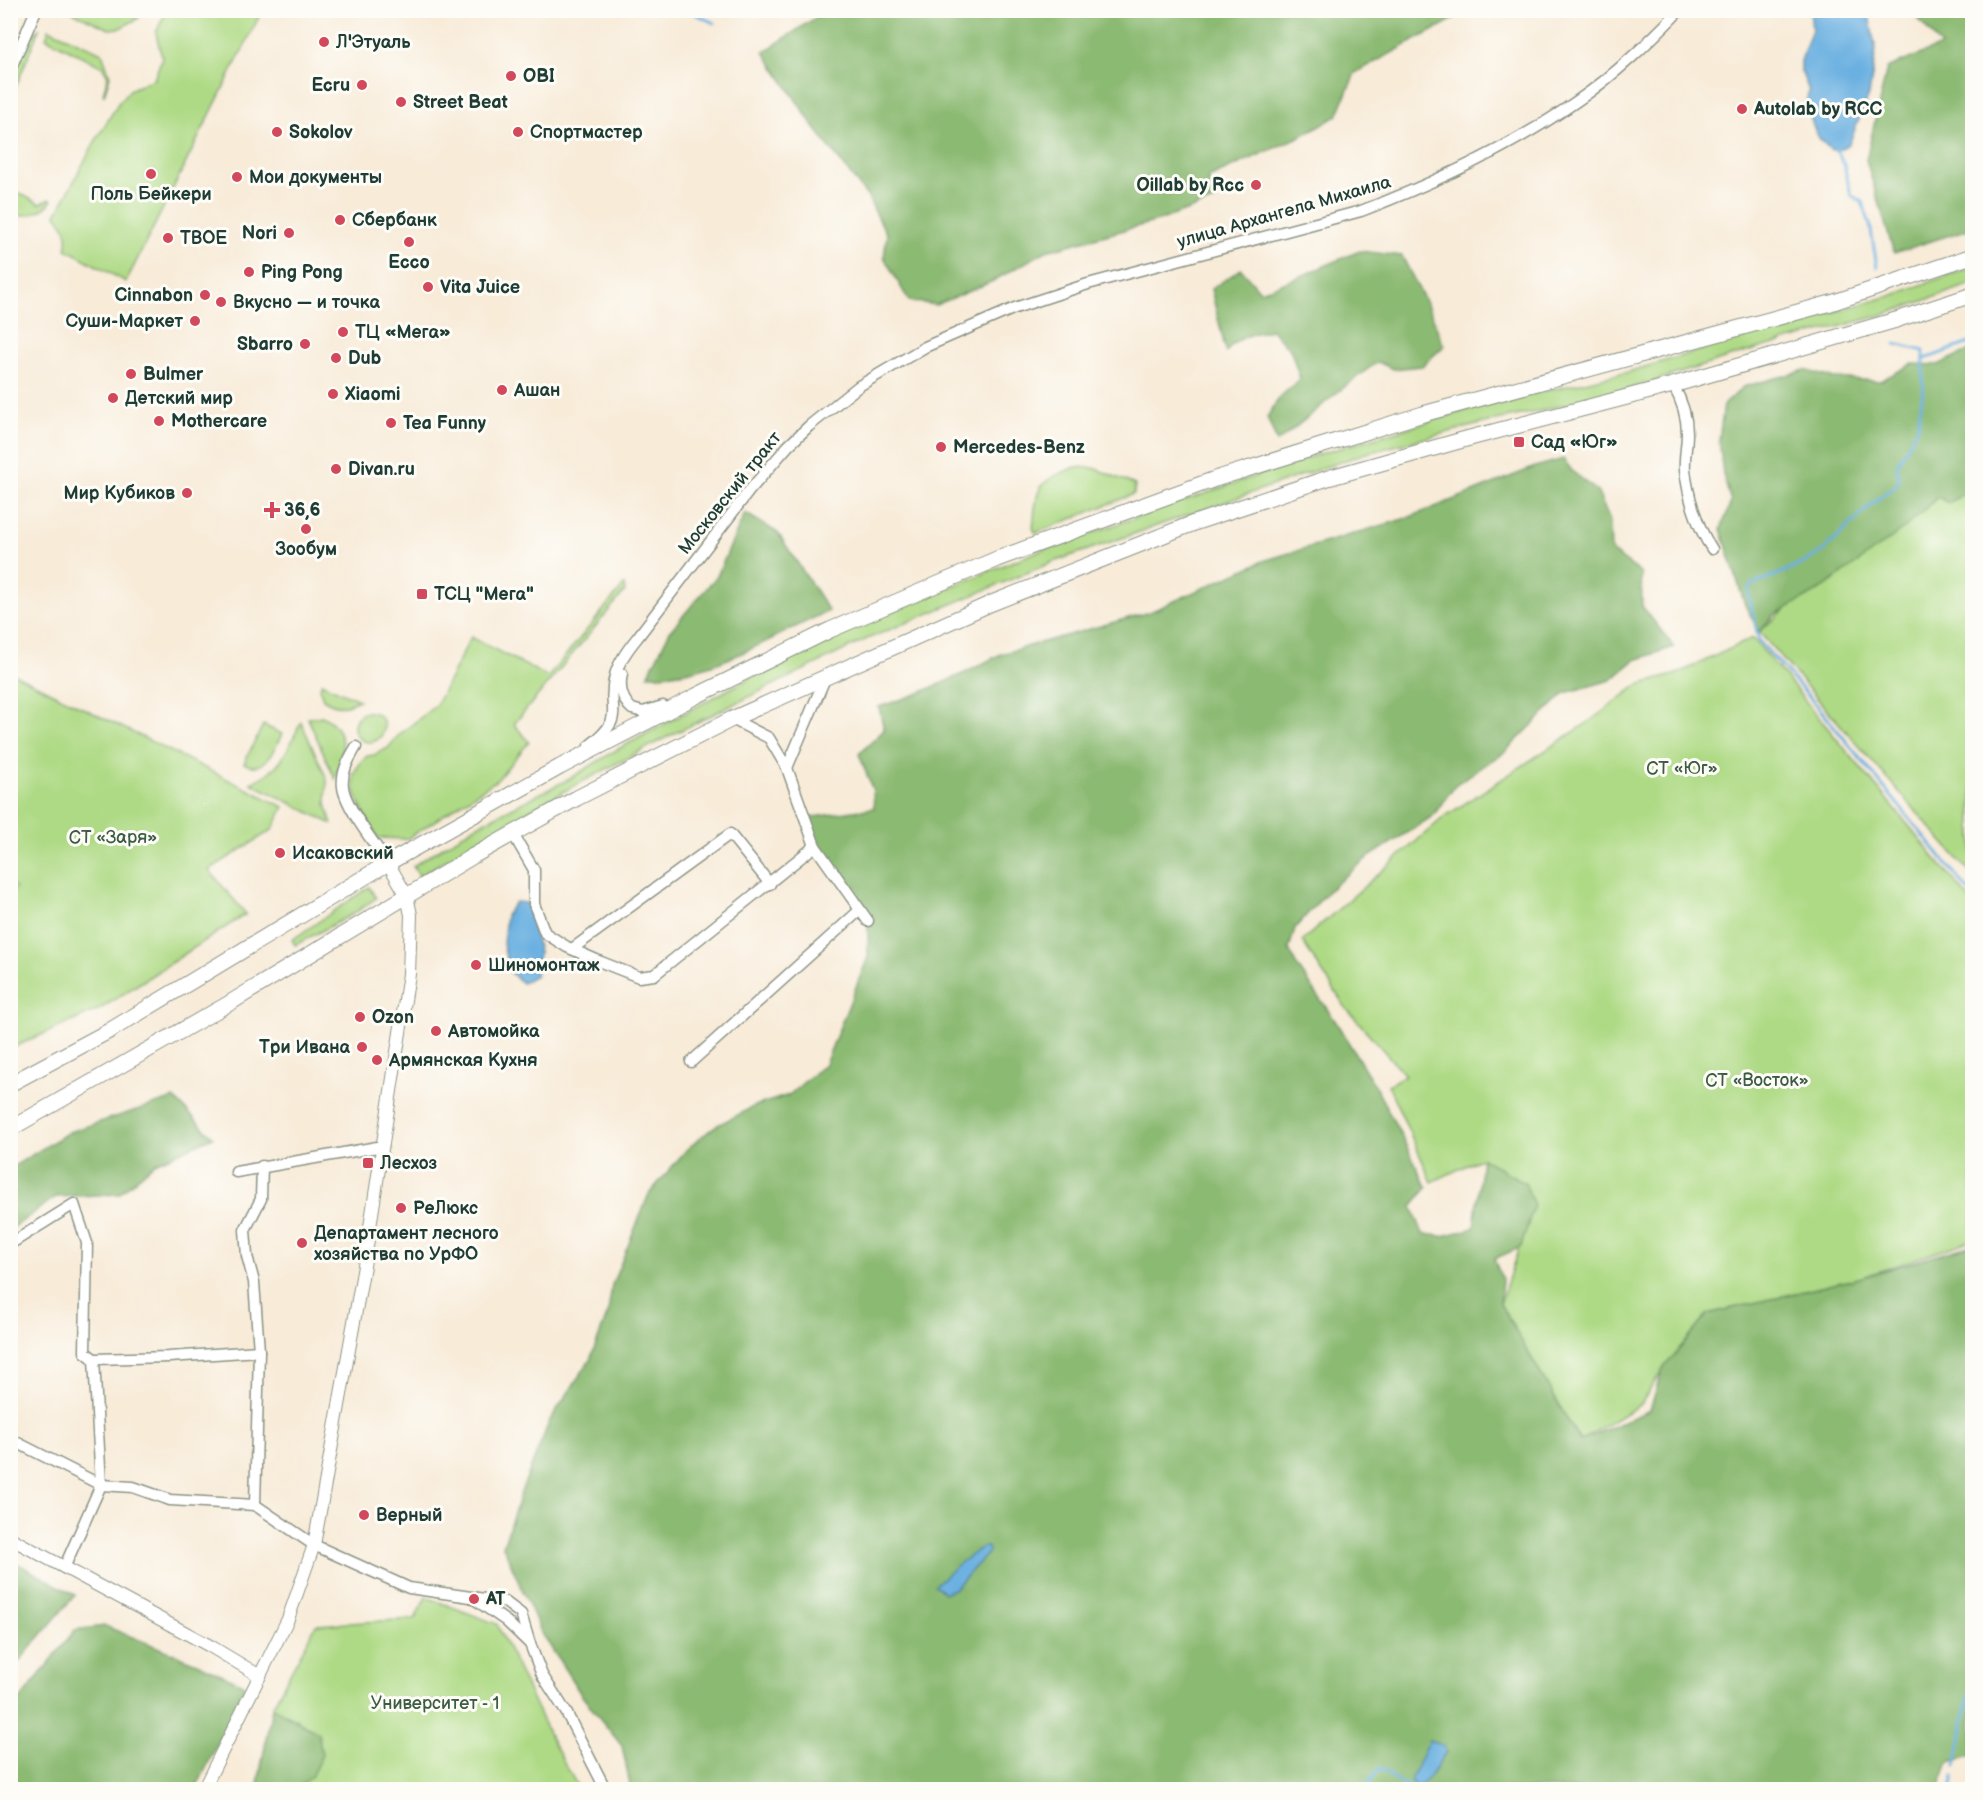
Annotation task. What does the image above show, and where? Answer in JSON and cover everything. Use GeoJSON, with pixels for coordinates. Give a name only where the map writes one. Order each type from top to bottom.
{"type":"FeatureCollection","features":[{"type":"Feature","properties":{"kind":"main road"},"geometry":{"type":"LineString","coordinates":[[10,1084],[109,1031],[388,863],[568,763],[696,696],[830,630],[997,559],[1215,479],[1450,406],[1831,303],[1972,256]]}},
{"type":"Feature","properties":{"kind":"main road"},"geometry":{"type":"LineString","coordinates":[[10,1130],[577,798],[732,719],[992,603],[1194,523],[1328,478],[1466,438],[1673,385],[1896,320],[1972,295]]}},
{"type":"Feature","properties":{"kind":"street"},"geometry":{"type":"LineString","coordinates":[[10,70],[36,10]]}},
{"type":"Feature","properties":{"kind":"street","name":"улица Архангела Михаила"},"geometry":{"type":"LineString","coordinates":[[925,347],[1015,308],[1088,284],[1361,211],[1414,190],[1493,153],[1579,100],[1647,44],[1680,10]]}},
{"type":"Feature","properties":{"kind":"street","name":"Московский тракт"},"geometry":{"type":"LineString","coordinates":[[568,763],[610,728],[613,720],[616,672],[637,638],[749,491],[788,446],[809,426],[859,387],[925,347]]}},
{"type":"Feature","properties":{"kind":"street"},"geometry":{"type":"LineString","coordinates":[[1673,385],[1680,398],[1687,430],[1685,469],[1689,492],[1704,537],[1712,549]]}},
{"type":"Feature","properties":{"kind":"street","name":"Московский тракт"},"geometry":{"type":"LineString","coordinates":[[637,638],[621,678],[622,695],[628,706],[635,711],[643,712],[685,697],[696,696]]}},
{"type":"Feature","properties":{"kind":"street"},"geometry":{"type":"LineString","coordinates":[[787,768],[826,676]]}},
{"type":"Feature","properties":{"kind":"street"},"geometry":{"type":"LineString","coordinates":[[732,719],[769,738],[787,768],[815,846],[868,921]]}},
{"type":"Feature","properties":{"kind":"street"},"geometry":{"type":"LineString","coordinates":[[203,1790],[288,1619],[314,1545],[362,1278],[409,974],[411,915],[407,896],[345,799],[342,785],[344,770],[356,747]]}},
{"type":"Feature","properties":{"kind":"street"},"geometry":{"type":"LineString","coordinates":[[513,834],[534,870],[534,904],[545,933],[572,949],[639,976],[654,975],[815,846]]}},
{"type":"Feature","properties":{"kind":"street"},"geometry":{"type":"LineString","coordinates":[[572,949],[730,834],[770,884]]}},
{"type":"Feature","properties":{"kind":"street"},"geometry":{"type":"LineString","coordinates":[[691,1062],[860,910]]}},
{"type":"Feature","properties":{"kind":"street"},"geometry":{"type":"LineString","coordinates":[[236,1172],[383,1146]]}},
{"type":"Feature","properties":{"kind":"street"},"geometry":{"type":"LineString","coordinates":[[255,1505],[259,1351],[254,1282],[247,1256],[245,1230],[261,1199],[262,1166]]}},
{"type":"Feature","properties":{"kind":"street"},"geometry":{"type":"LineString","coordinates":[[10,1244],[74,1204],[87,1243],[85,1352],[94,1359],[259,1351]]}},
{"type":"Feature","properties":{"kind":"street"},"geometry":{"type":"LineString","coordinates":[[64,1568],[101,1485],[94,1359]]}},
{"type":"Feature","properties":{"kind":"street"},"geometry":{"type":"LineString","coordinates":[[10,1439],[101,1485],[133,1487],[170,1500],[255,1505],[314,1545],[409,1588],[472,1598],[506,1621],[530,1644],[542,1675],[566,1712],[606,1790]]}},
{"type":"Feature","properties":{"kind":"street"},"geometry":{"type":"LineString","coordinates":[[10,1538],[210,1646],[260,1676]]}},
{"type":"Feature","properties":{"kind":"green space"},"geometry":{"type":"Polygon","coordinates":[[[827,10],[1458,11],[1454,19],[1355,73],[1337,116],[1299,137],[1208,178],[1216,200],[1158,221],[1046,251],[991,282],[936,305],[909,301],[884,257],[887,235],[867,196],[814,127],[764,52],[827,10]]]}},
{"type":"Feature","properties":{"kind":"green space"},"geometry":{"type":"Polygon","coordinates":[[[1923,10],[1972,11],[1972,228],[1894,253],[1866,160],[1887,68],[1941,46],[1917,17],[1923,10]]]}},
{"type":"Feature","properties":{"kind":"green space"},"geometry":{"type":"Polygon","coordinates":[[[70,11],[122,11],[139,18],[120,28],[109,29],[70,11]]]}},
{"type":"Feature","properties":{"kind":"green space"},"geometry":{"type":"Polygon","coordinates":[[[166,11],[256,11],[261,13],[126,282],[66,249],[66,231],[56,215],[119,102],[131,89],[154,79],[162,58],[156,33],[166,11]]]}},
{"type":"Feature","properties":{"kind":"green space"},"geometry":{"type":"Polygon","coordinates":[[[39,29],[11,99],[13,81],[22,51],[39,29]]]}},
{"type":"Feature","properties":{"kind":"green space"},"geometry":{"type":"Polygon","coordinates":[[[49,29],[102,53],[110,76],[104,95],[108,76],[103,67],[46,38],[49,29]]]}},
{"type":"Feature","properties":{"kind":"green space"},"geometry":{"type":"Polygon","coordinates":[[[11,189],[40,204],[49,199],[52,200],[39,211],[21,216],[11,214],[11,189]]]}},
{"type":"Feature","properties":{"kind":"green space"},"geometry":{"type":"Polygon","coordinates":[[[1360,251],[1402,256],[1431,313],[1444,346],[1422,366],[1393,369],[1378,362],[1277,442],[1267,417],[1280,397],[1300,379],[1291,351],[1272,330],[1247,336],[1226,352],[1211,289],[1241,269],[1260,291],[1360,251]]]}},
{"type":"Feature","properties":{"kind":"green space"},"geometry":{"type":"Polygon","coordinates":[[[1972,267],[1972,284],[1886,314],[1753,350],[1629,389],[1363,454],[1053,562],[867,639],[671,735],[540,804],[419,876],[413,866],[476,826],[571,778],[618,749],[757,674],[861,624],[1031,554],[1316,455],[1488,404],[1628,372],[1890,296],[1972,267]]]}},
{"type":"Feature","properties":{"kind":"green space"},"geometry":{"type":"Polygon","coordinates":[[[1972,349],[1972,488],[1949,503],[1938,497],[1902,530],[1820,590],[1774,615],[1759,632],[1745,605],[1721,529],[1731,502],[1723,474],[1719,439],[1724,405],[1743,387],[1805,370],[1833,378],[1880,381],[1912,364],[1938,365],[1972,349]]]}},
{"type":"Feature","properties":{"kind":"green space"},"geometry":{"type":"Polygon","coordinates":[[[1972,440],[1972,875],[1759,632],[1905,505],[1972,440]]]}},
{"type":"Feature","properties":{"kind":"green space"},"geometry":{"type":"Polygon","coordinates":[[[1563,459],[1573,472],[1597,491],[1610,521],[1611,551],[1641,573],[1642,606],[1674,647],[1635,660],[1611,680],[1565,693],[1506,751],[1455,785],[1433,816],[1366,859],[1329,890],[1295,928],[1289,949],[1296,964],[1336,1022],[1375,1086],[1427,1188],[1412,1206],[1423,1234],[1442,1236],[1474,1228],[1482,1158],[1525,1183],[1534,1205],[1521,1247],[1494,1259],[1502,1279],[1500,1304],[1580,1441],[1650,1410],[1662,1370],[1708,1314],[1859,1278],[1972,1245],[1972,1756],[1949,1762],[1939,1789],[631,1789],[622,1746],[582,1696],[541,1632],[503,1546],[521,1492],[550,1420],[590,1360],[608,1313],[612,1285],[649,1194],[687,1149],[714,1127],[755,1106],[789,1095],[825,1064],[868,957],[868,921],[815,846],[806,818],[874,808],[873,791],[859,754],[884,730],[879,707],[917,694],[1001,654],[1150,612],[1263,561],[1410,517],[1535,467],[1563,459]]]}},
{"type":"Feature","properties":{"kind":"green space"},"geometry":{"type":"Polygon","coordinates":[[[1076,467],[1094,468],[1135,485],[1134,494],[1036,533],[1033,529],[1034,515],[1041,488],[1053,477],[1076,467]]]}},
{"type":"Feature","properties":{"kind":"green space"},"geometry":{"type":"Polygon","coordinates":[[[745,513],[778,533],[829,611],[719,663],[696,670],[648,675],[670,631],[717,576],[745,513]]]}},
{"type":"Feature","properties":{"kind":"green space"},"geometry":{"type":"Polygon","coordinates":[[[624,585],[625,591],[514,724],[529,742],[497,780],[407,839],[378,838],[356,796],[353,779],[355,771],[367,756],[388,748],[399,735],[436,705],[471,637],[548,677],[624,585]]]}},
{"type":"Feature","properties":{"kind":"green space","name":"СТ «Восток»"},"geometry":{"type":"Polygon","coordinates":[[[1753,638],[1972,902],[1972,1240],[1859,1278],[1708,1314],[1662,1370],[1641,1404],[1580,1441],[1500,1304],[1533,1205],[1482,1158],[1432,1182],[1388,1085],[1405,1075],[1346,1008],[1302,941],[1444,817],[1586,724],[1638,685],[1677,674],[1753,638]]]}},
{"type":"Feature","properties":{"kind":"green space","name":"СТ «Заря»"},"geometry":{"type":"Polygon","coordinates":[[[10,672],[284,807],[272,830],[209,870],[246,914],[100,1009],[14,1047],[10,1043],[10,894],[16,888],[10,883],[10,672]]]}},
{"type":"Feature","properties":{"kind":"green space"},"geometry":{"type":"Polygon","coordinates":[[[321,683],[359,700],[341,706],[328,702],[323,699],[320,690],[321,683]]]}},
{"type":"Feature","properties":{"kind":"green space"},"geometry":{"type":"Polygon","coordinates":[[[369,712],[375,713],[383,721],[383,733],[375,741],[369,742],[363,741],[355,733],[354,727],[355,721],[363,713],[369,712]]]}},
{"type":"Feature","properties":{"kind":"green space"},"geometry":{"type":"Polygon","coordinates":[[[322,716],[337,728],[342,743],[341,761],[335,779],[308,718],[322,716]]]}},
{"type":"Feature","properties":{"kind":"green space"},"geometry":{"type":"Polygon","coordinates":[[[301,722],[327,779],[326,804],[332,824],[251,783],[277,765],[287,751],[301,722]]]}},
{"type":"Feature","properties":{"kind":"green space"},"geometry":{"type":"Polygon","coordinates":[[[263,725],[282,734],[268,759],[257,766],[251,766],[244,763],[263,725]]]}},
{"type":"Feature","properties":{"kind":"green space"},"geometry":{"type":"Polygon","coordinates":[[[369,887],[376,898],[353,914],[295,945],[292,940],[369,887]]]}},
{"type":"Feature","properties":{"kind":"green space"},"geometry":{"type":"Polygon","coordinates":[[[174,1098],[213,1137],[155,1163],[119,1194],[56,1197],[11,1229],[11,1168],[69,1132],[174,1098]]]}},
{"type":"Feature","properties":{"kind":"green space"},"geometry":{"type":"Polygon","coordinates":[[[11,1560],[75,1595],[11,1671],[11,1560]]]}},
{"type":"Feature","properties":{"kind":"green space","name":"Университет - 1"},"geometry":{"type":"Polygon","coordinates":[[[426,1597],[497,1624],[550,1737],[579,1789],[297,1789],[310,1777],[298,1720],[272,1707],[316,1625],[415,1619],[426,1597]]]}},
{"type":"Feature","properties":{"kind":"green space"},"geometry":{"type":"Polygon","coordinates":[[[105,1626],[245,1685],[196,1789],[11,1789],[11,1711],[75,1630],[105,1626]]]}},
{"type":"Feature","properties":{"kind":"green space"},"geometry":{"type":"Polygon","coordinates":[[[272,1707],[318,1733],[322,1755],[311,1777],[297,1789],[257,1789],[272,1707]]]}},
{"type":"Feature","properties":{"kind":"water"},"geometry":{"type":"Polygon","coordinates":[[[1810,11],[1868,11],[1876,50],[1869,95],[1849,144],[1836,151],[1830,149],[1819,138],[1806,102],[1809,91],[1801,71],[1801,61],[1812,29],[1810,11]]]}},
{"type":"Feature","properties":{"kind":"water"},"geometry":{"type":"Polygon","coordinates":[[[515,902],[527,903],[539,952],[536,975],[522,983],[509,971],[503,944],[506,915],[515,902]]]}},
{"type":"Feature","properties":{"kind":"water"},"geometry":{"type":"Polygon","coordinates":[[[982,1547],[988,1547],[989,1552],[954,1589],[944,1593],[935,1585],[956,1566],[982,1547]]]}},
{"type":"Feature","properties":{"kind":"water"},"geometry":{"type":"Polygon","coordinates":[[[1429,1740],[1443,1746],[1446,1752],[1430,1776],[1417,1787],[1411,1779],[1429,1740]]]}},
{"type":"Feature","properties":{"kind":"waterway"},"geometry":{"type":"LineString","coordinates":[[10,27],[18,10]]}},
{"type":"Feature","properties":{"kind":"waterway"},"geometry":{"type":"LineString","coordinates":[[687,10],[714,23]]}},
{"type":"Feature","properties":{"kind":"waterway"},"geometry":{"type":"LineString","coordinates":[[1836,147],[1844,165],[1851,195],[1862,202],[1870,224],[1877,267]]}},
{"type":"Feature","properties":{"kind":"waterway"},"geometry":{"type":"LineString","coordinates":[[1925,359],[1972,342]]}},
{"type":"Feature","properties":{"kind":"waterway"},"geometry":{"type":"LineString","coordinates":[[1895,344],[1924,351],[1923,390],[1918,427],[1897,465],[1899,482],[1824,550],[1800,565],[1752,585],[1748,591],[1759,641],[1819,708],[1972,895]]}},
{"type":"Feature","properties":{"kind":"waterway"},"geometry":{"type":"LineString","coordinates":[[1956,1766],[1972,1681]]}},
{"type":"Feature","properties":{"kind":"waterway"},"geometry":{"type":"LineString","coordinates":[[1363,1790],[1380,1768],[1411,1790]]}},
{"type":"Feature","properties":{"kind":"waterway"},"geometry":{"type":"LineString","coordinates":[[1951,1790],[1954,1776]]}},
{"type":"Feature","properties":{"kind":"place","name":"Л'Этуаль"},"geometry":{"type":"Point","coordinates":[324,42]}},
{"type":"Feature","properties":{"kind":"place","name":"OBI"},"geometry":{"type":"Point","coordinates":[511,76]}},
{"type":"Feature","properties":{"kind":"place","name":"Ecru"},"geometry":{"type":"Point","coordinates":[362,85]}},
{"type":"Feature","properties":{"kind":"place","name":"Street Beat"},"geometry":{"type":"Point","coordinates":[401,102]}},
{"type":"Feature","properties":{"kind":"place","name":"Autolab by RCC"},"geometry":{"type":"Point","coordinates":[1742,109]}},
{"type":"Feature","properties":{"kind":"place","name":"Sokolov"},"geometry":{"type":"Point","coordinates":[277,132]}},
{"type":"Feature","properties":{"kind":"place","name":"Спортмастер"},"geometry":{"type":"Point","coordinates":[518,132]}},
{"type":"Feature","properties":{"kind":"place","name":"Поль Бейкери"},"geometry":{"type":"Point","coordinates":[151,174]}},
{"type":"Feature","properties":{"kind":"place","name":"Мои документы"},"geometry":{"type":"Point","coordinates":[237,177]}},
{"type":"Feature","properties":{"kind":"place","name":"Oillab by Rcc"},"geometry":{"type":"Point","coordinates":[1256,185]}},
{"type":"Feature","properties":{"kind":"place","name":"Сбербанк"},"geometry":{"type":"Point","coordinates":[340,220]}},
{"type":"Feature","properties":{"kind":"place","name":"Nori"},"geometry":{"type":"Point","coordinates":[289,233]}},
{"type":"Feature","properties":{"kind":"place","name":"ТВОЕ"},"geometry":{"type":"Point","coordinates":[168,238]}},
{"type":"Feature","properties":{"kind":"place","name":"Ecco"},"geometry":{"type":"Point","coordinates":[409,242]}},
{"type":"Feature","properties":{"kind":"place","name":"Ping Pong"},"geometry":{"type":"Point","coordinates":[249,272]}},
{"type":"Feature","properties":{"kind":"place","name":"Vita Juice"},"geometry":{"type":"Point","coordinates":[428,287]}},
{"type":"Feature","properties":{"kind":"place","name":"Cinnabon"},"geometry":{"type":"Point","coordinates":[205,295]}},
{"type":"Feature","properties":{"kind":"place","name":"Вкусно — и точка"},"geometry":{"type":"Point","coordinates":[221,302]}},
{"type":"Feature","properties":{"kind":"place","name":"Суши-Маркет"},"geometry":{"type":"Point","coordinates":[195,321]}},
{"type":"Feature","properties":{"kind":"place","name":"ТЦ «Мега»"},"geometry":{"type":"Point","coordinates":[343,332]}},
{"type":"Feature","properties":{"kind":"place","name":"Sbarro"},"geometry":{"type":"Point","coordinates":[305,344]}},
{"type":"Feature","properties":{"kind":"place","name":"Dub"},"geometry":{"type":"Point","coordinates":[336,358]}},
{"type":"Feature","properties":{"kind":"place","name":"Bulmer"},"geometry":{"type":"Point","coordinates":[131,374]}},
{"type":"Feature","properties":{"kind":"place","name":"Ашан"},"geometry":{"type":"Point","coordinates":[502,390]}},
{"type":"Feature","properties":{"kind":"place","name":"Xiaomi"},"geometry":{"type":"Point","coordinates":[333,394]}},
{"type":"Feature","properties":{"kind":"place","name":"Детский мир"},"geometry":{"type":"Point","coordinates":[113,398]}},
{"type":"Feature","properties":{"kind":"place","name":"Mothercare"},"geometry":{"type":"Point","coordinates":[159,421]}},
{"type":"Feature","properties":{"kind":"place","name":"Tea Funny"},"geometry":{"type":"Point","coordinates":[391,423]}},
{"type":"Feature","properties":{"kind":"place","name":"Сад «Юг»"},"geometry":{"type":"Point","coordinates":[1519,442]}},
{"type":"Feature","properties":{"kind":"place","name":"Mercedes-Benz"},"geometry":{"type":"Point","coordinates":[941,447]}},
{"type":"Feature","properties":{"kind":"place","name":"Divan.ru"},"geometry":{"type":"Point","coordinates":[336,469]}},
{"type":"Feature","properties":{"kind":"place","name":"Мир Кубиков"},"geometry":{"type":"Point","coordinates":[187,493]}},
{"type":"Feature","properties":{"kind":"place","name":"36,6"},"geometry":{"type":"Point","coordinates":[272,510]}},
{"type":"Feature","properties":{"kind":"place","name":"Зообум"},"geometry":{"type":"Point","coordinates":[306,529]}},
{"type":"Feature","properties":{"kind":"place","name":"ТСЦ \"Мега\""},"geometry":{"type":"Point","coordinates":[422,594]}},
{"type":"Feature","properties":{"kind":"place","name":"Исаковский"},"geometry":{"type":"Point","coordinates":[280,853]}},
{"type":"Feature","properties":{"kind":"place","name":"Шиномонтаж"},"geometry":{"type":"Point","coordinates":[476,965]}},
{"type":"Feature","properties":{"kind":"place","name":"Ozon"},"geometry":{"type":"Point","coordinates":[360,1017]}},
{"type":"Feature","properties":{"kind":"place","name":"Автомойка"},"geometry":{"type":"Point","coordinates":[436,1031]}},
{"type":"Feature","properties":{"kind":"place","name":"Три Ивана"},"geometry":{"type":"Point","coordinates":[362,1047]}},
{"type":"Feature","properties":{"kind":"place","name":"Армянская Кухня"},"geometry":{"type":"Point","coordinates":[377,1060]}},
{"type":"Feature","properties":{"kind":"place","name":"Лесхоз"},"geometry":{"type":"Point","coordinates":[368,1163]}},
{"type":"Feature","properties":{"kind":"place","name":"РеЛюкс"},"geometry":{"type":"Point","coordinates":[401,1208]}},
{"type":"Feature","properties":{"kind":"place","name":"Департамент лесного хозяйства по УрФО"},"geometry":{"type":"Point","coordinates":[302,1243]}},
{"type":"Feature","properties":{"kind":"place","name":"Верный"},"geometry":{"type":"Point","coordinates":[364,1515]}},
{"type":"Feature","properties":{"kind":"place","name":"AT"},"geometry":{"type":"Point","coordinates":[474,1599]}},
{"type":"Feature","properties":{"kind":"park label","name":"СТ «Юг»"},"geometry":{"type":"Point","coordinates":[1682,768]}}]}
